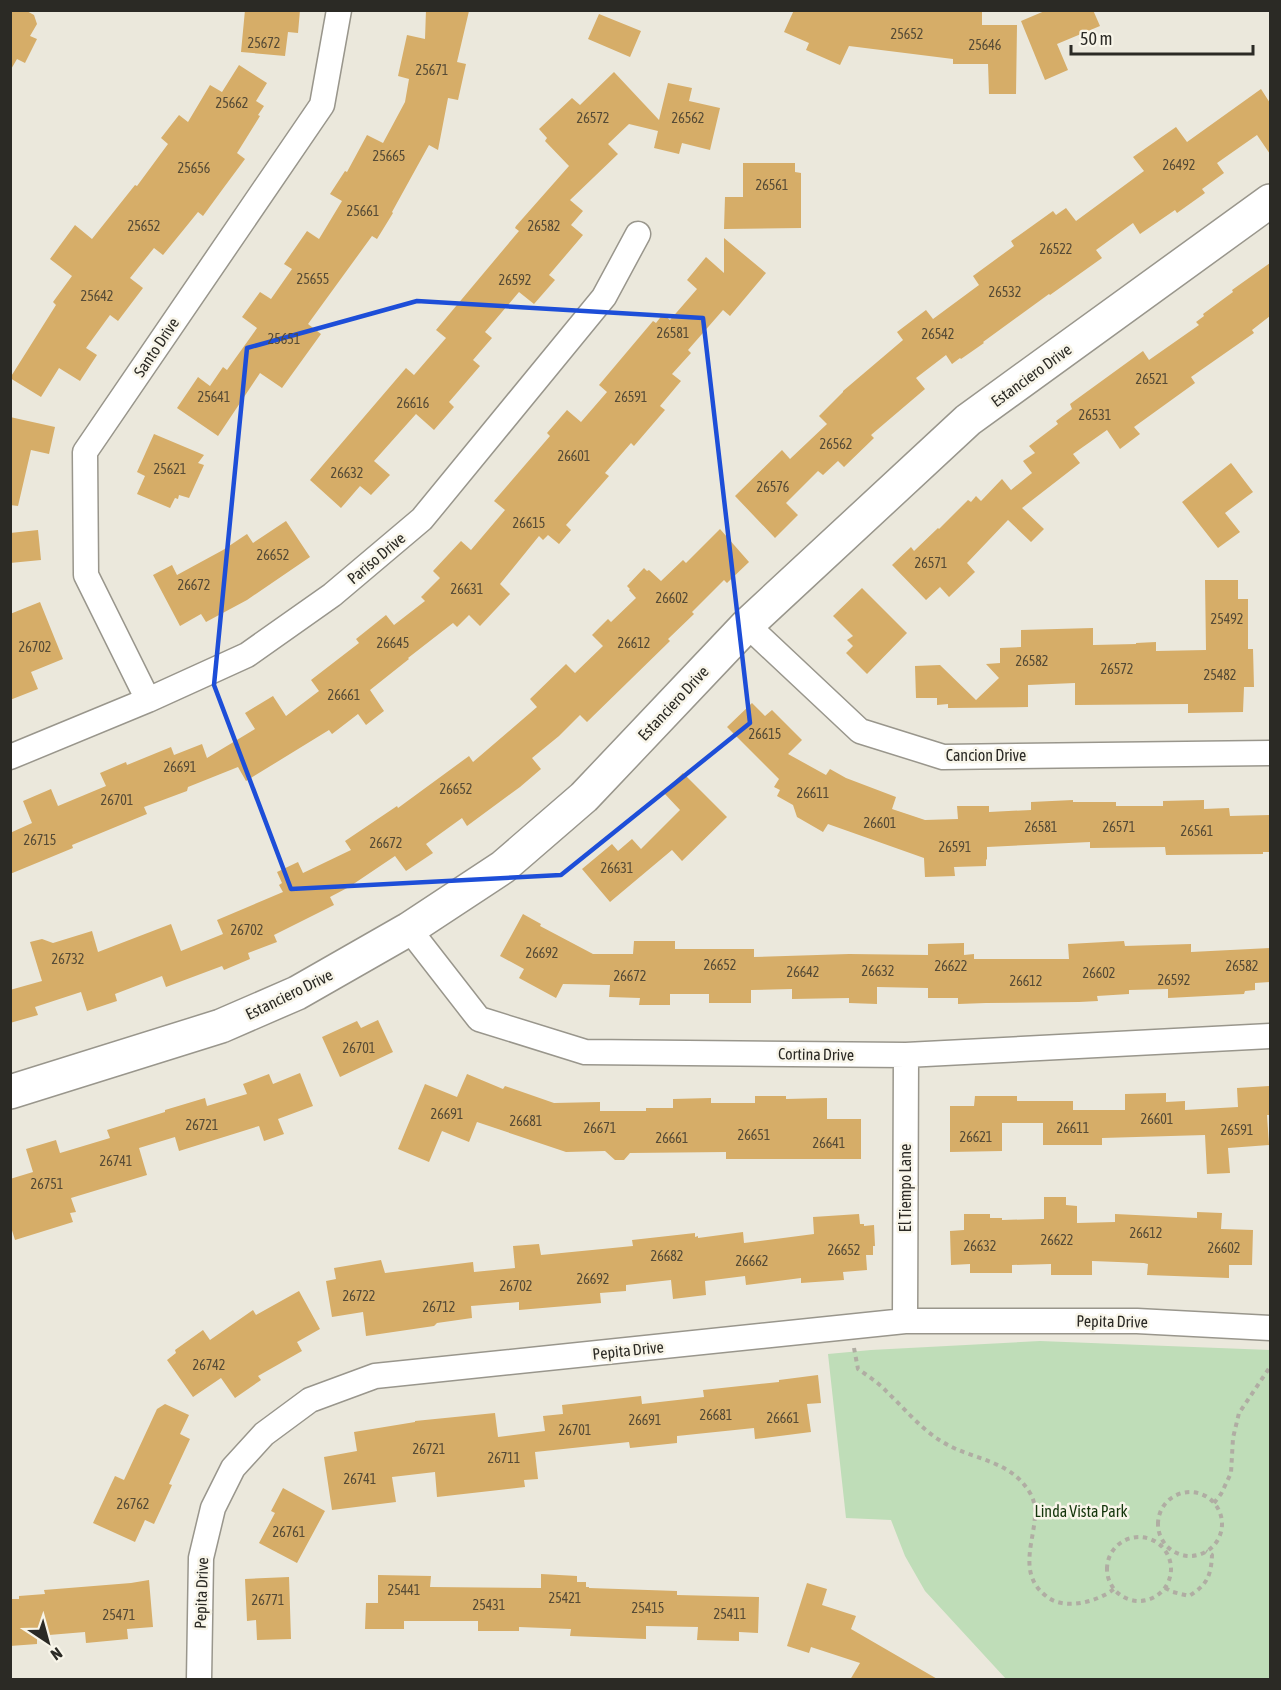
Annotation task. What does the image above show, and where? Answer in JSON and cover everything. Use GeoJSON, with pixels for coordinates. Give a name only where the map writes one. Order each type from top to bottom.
{"type":"FeatureCollection","features":[{"type":"Feature","properties":{"kind":"street","name":"Santo Drive"},"geometry":{"type":"LineString","coordinates":[[148,700],[86,575],[85,452],[322,105],[339,10]]}},
{"type":"Feature","properties":{"kind":"street","name":"Estanciero Drive"},"geometry":{"type":"LineString","coordinates":[[10,1092],[221,1026],[297,993],[409,929],[503,867],[584,797],[747,625],[968,420],[1270,201]]}},
{"type":"Feature","properties":{"kind":"street","name":"Pariso Drive"},"geometry":{"type":"LineString","coordinates":[[10,756],[148,700],[247,655],[332,595],[422,519],[604,297],[638,234]]}},
{"type":"Feature","properties":{"kind":"street","name":"Cancion Drive"},"geometry":{"type":"LineString","coordinates":[[747,625],[860,731],[943,757],[1270,753]]}},
{"type":"Feature","properties":{"kind":"street","name":"Cortina Drive"},"geometry":{"type":"LineString","coordinates":[[409,929],[479,1018],[585,1052],[906,1055],[1270,1036]]}},
{"type":"Feature","properties":{"kind":"street","name":"El Tiempo Lane"},"geometry":{"type":"LineString","coordinates":[[905,1321],[906,1055]]}},
{"type":"Feature","properties":{"kind":"street","name":"Pepita Drive"},"geometry":{"type":"LineString","coordinates":[[199,1680],[201,1558],[213,1508],[234,1468],[264,1434],[310,1400],[375,1376],[905,1321],[1137,1321],[1270,1328]]}},
{"type":"Feature","properties":{"kind":"path"},"geometry":{"type":"LineString","coordinates":[[853,1327],[858,1369],[885,1390],[940,1441],[966,1453],[1002,1465],[1032,1494],[1035,1510],[1029,1562],[1035,1584],[1047,1597],[1065,1604],[1075,1603],[1106,1596],[1114,1589]]}},
{"type":"Feature","properties":{"kind":"path"},"geometry":{"type":"LineString","coordinates":[[1214,1503],[1231,1473],[1233,1438],[1239,1413],[1270,1368]]}},
{"type":"Feature","properties":{"kind":"path"},"geometry":{"type":"LineString","coordinates":[[1170,1552],[1145,1538],[1126,1540],[1118,1545],[1108,1562],[1109,1581],[1121,1596],[1140,1601],[1149,1599],[1165,1588],[1171,1571],[1170,1552],[1159,1533],[1157,1522],[1160,1512],[1166,1502],[1185,1492],[1196,1492],[1206,1496],[1220,1513],[1222,1523],[1220,1534],[1214,1544],[1198,1555],[1189,1556],[1170,1552]]}},
{"type":"Feature","properties":{"kind":"path"},"geometry":{"type":"LineString","coordinates":[[1165,1588],[1189,1596],[1201,1589],[1207,1580],[1211,1566],[1212,1555],[1206,1551]]}},
{"type":"Feature","properties":{"kind":"highlighted area"},"geometry":{"type":"Polygon","coordinates":[[[417,301],[703,318],[750,723],[561,875],[291,889],[214,685],[247,348],[417,301]]]}},
{"type":"Feature","properties":{"kind":"green space","name":"Linda Vista Park"},"geometry":{"type":"Polygon","coordinates":[[[1040,1341],[1270,1350],[1270,1679],[1006,1679],[925,1591],[905,1556],[891,1520],[846,1518],[828,1354],[1040,1341]]]}},
{"type":"Feature","properties":{"kind":"building"},"geometry":{"type":"Polygon","coordinates":[[[10,10],[25,10],[34,15],[37,24],[30,36],[37,39],[25,63],[17,59],[10,71],[10,10]]]}},
{"type":"Feature","properties":{"kind":"building"},"geometry":{"type":"Polygon","coordinates":[[[245,10],[300,10],[298,33],[288,32],[285,56],[241,52],[245,10]]]}},
{"type":"Feature","properties":{"kind":"building"},"geometry":{"type":"Polygon","coordinates":[[[426,10],[469,11],[457,62],[466,64],[458,100],[448,98],[438,150],[429,145],[377,239],[372,236],[308,324],[321,334],[282,388],[260,373],[218,436],[177,408],[198,377],[210,386],[223,367],[227,370],[257,328],[242,317],[260,292],[271,299],[292,269],[284,264],[307,231],[319,239],[342,201],[330,194],[345,171],[347,172],[367,135],[383,143],[405,102],[409,79],[398,76],[407,35],[425,39],[426,10]]]}},
{"type":"Feature","properties":{"kind":"building"},"geometry":{"type":"Polygon","coordinates":[[[794,10],[982,10],[982,25],[1017,25],[1016,94],[989,94],[988,64],[953,64],[953,59],[849,46],[840,65],[806,50],[809,43],[784,32],[794,10]]]}},
{"type":"Feature","properties":{"kind":"building"},"geometry":{"type":"Polygon","coordinates":[[[1047,10],[1093,10],[1100,26],[1057,44],[1068,70],[1045,80],[1021,21],[1047,10]]]}},
{"type":"Feature","properties":{"kind":"building"},"geometry":{"type":"Polygon","coordinates":[[[599,14],[641,31],[630,57],[588,39],[599,14]]]}},
{"type":"Feature","properties":{"kind":"building"},"geometry":{"type":"Polygon","coordinates":[[[239,65],[267,83],[256,101],[264,106],[258,115],[260,116],[237,153],[245,159],[203,216],[198,212],[163,255],[154,248],[130,278],[143,288],[118,321],[110,315],[86,348],[97,355],[80,381],[59,368],[41,397],[10,378],[56,305],[53,302],[72,276],[50,259],[75,225],[92,239],[135,185],[137,186],[168,144],[161,138],[179,115],[188,122],[210,85],[222,92],[239,65]]]}},
{"type":"Feature","properties":{"kind":"building"},"geometry":{"type":"Polygon","coordinates":[[[614,72],[659,120],[668,83],[692,88],[689,101],[720,108],[710,150],[682,143],[679,154],[654,148],[658,131],[629,124],[608,144],[618,154],[570,200],[583,211],[571,225],[583,235],[549,275],[555,280],[534,304],[519,292],[485,332],[492,338],[473,360],[480,366],[449,402],[454,407],[434,430],[416,414],[374,461],[390,475],[371,495],[360,486],[341,508],[310,480],[406,368],[414,375],[446,338],[436,330],[519,231],[515,228],[516,226],[569,166],[545,141],[547,138],[539,129],[572,98],[580,105],[614,72]]]}},
{"type":"Feature","properties":{"kind":"building"},"geometry":{"type":"Polygon","coordinates":[[[1261,89],[1270,103],[1270,154],[1257,135],[1217,163],[1224,173],[1202,189],[1205,193],[1177,213],[1175,210],[1140,234],[1133,223],[1096,250],[1102,258],[984,343],[952,364],[946,355],[916,378],[925,389],[871,435],[874,438],[844,467],[838,461],[823,475],[818,471],[786,503],[798,515],[775,538],[735,496],[782,450],[790,459],[827,424],[819,416],[843,391],[903,340],[897,332],[926,310],[933,319],[979,285],[973,276],[1014,246],[1011,241],[1053,211],[1056,215],[1066,208],[1076,221],[1144,171],[1133,157],[1176,127],[1187,142],[1261,89]]]}},
{"type":"Feature","properties":{"kind":"building"},"geometry":{"type":"Polygon","coordinates":[[[743,163],[795,163],[795,172],[801,173],[801,228],[724,229],[725,197],[743,197],[743,163]]]}},
{"type":"Feature","properties":{"kind":"building"},"geometry":{"type":"Polygon","coordinates":[[[724,238],[766,273],[730,316],[723,310],[688,350],[691,353],[672,374],[681,381],[660,406],[665,410],[634,446],[631,443],[605,473],[609,476],[566,525],[571,530],[559,544],[548,535],[543,540],[539,536],[500,584],[510,594],[480,626],[469,615],[457,627],[453,623],[370,690],[384,711],[366,725],[358,714],[332,734],[329,730],[246,781],[238,767],[188,787],[187,791],[144,807],[147,814],[10,874],[10,833],[32,823],[23,801],[51,789],[58,806],[106,786],[100,773],[171,747],[174,755],[202,744],[207,758],[255,729],[245,713],[273,696],[286,716],[319,691],[311,680],[359,643],[356,639],[386,615],[394,625],[425,601],[421,597],[440,578],[433,571],[461,541],[471,550],[505,510],[494,501],[550,436],[547,433],[567,410],[581,422],[607,392],[599,385],[653,321],[656,323],[663,314],[670,320],[697,289],[687,280],[706,257],[724,273],[724,238]]]}},
{"type":"Feature","properties":{"kind":"building"},"geometry":{"type":"Polygon","coordinates":[[[1270,263],[1270,316],[1252,330],[1254,333],[1191,377],[1195,383],[1134,427],[1140,434],[1120,449],[1107,430],[1073,454],[1080,463],[1022,508],[1044,529],[1031,542],[1008,520],[967,563],[975,572],[949,597],[940,587],[926,600],[892,565],[911,547],[914,551],[968,500],[971,502],[976,496],[981,501],[1002,479],[1011,490],[1032,473],[1023,461],[1035,453],[1029,446],[1058,424],[1056,421],[1072,409],[1070,404],[1143,351],[1149,360],[1199,325],[1196,322],[1204,316],[1203,314],[1270,263]]]}},
{"type":"Feature","properties":{"kind":"building"},"geometry":{"type":"Polygon","coordinates":[[[10,417],[55,427],[49,454],[31,450],[18,506],[10,505],[10,417]]]}},
{"type":"Feature","properties":{"kind":"building"},"geometry":{"type":"Polygon","coordinates":[[[154,434],[204,455],[198,463],[204,465],[189,498],[179,495],[170,508],[137,494],[145,476],[137,472],[154,434]]]}},
{"type":"Feature","properties":{"kind":"building"},"geometry":{"type":"Polygon","coordinates":[[[1231,463],[1253,492],[1225,513],[1240,532],[1218,548],[1182,502],[1231,463]]]}},
{"type":"Feature","properties":{"kind":"building"},"geometry":{"type":"Polygon","coordinates":[[[286,521],[310,557],[247,600],[206,622],[201,614],[180,626],[153,575],[172,565],[177,575],[247,534],[253,543],[286,521]]]}},
{"type":"Feature","properties":{"kind":"building"},"geometry":{"type":"Polygon","coordinates":[[[720,529],[749,562],[727,583],[724,580],[668,639],[670,641],[587,722],[580,715],[532,758],[541,769],[467,826],[462,818],[426,844],[433,853],[406,871],[395,856],[330,897],[334,905],[274,935],[277,942],[248,953],[250,959],[224,970],[222,966],[166,987],[162,976],[115,994],[117,1001],[87,1011],[81,992],[35,1007],[38,1015],[10,1023],[10,990],[42,981],[30,942],[42,939],[53,943],[92,931],[98,952],[171,924],[181,951],[223,934],[217,920],[283,892],[279,885],[282,883],[277,872],[298,862],[303,873],[351,850],[345,841],[397,806],[398,808],[469,756],[473,762],[537,707],[530,699],[566,664],[575,673],[603,646],[592,635],[608,619],[611,622],[636,598],[627,586],[644,568],[661,581],[683,560],[686,563],[720,529]]]}},
{"type":"Feature","properties":{"kind":"building"},"geometry":{"type":"Polygon","coordinates":[[[38,530],[41,560],[10,563],[10,533],[38,530]]]}},
{"type":"Feature","properties":{"kind":"building"},"geometry":{"type":"Polygon","coordinates":[[[1205,580],[1238,580],[1238,599],[1248,599],[1248,649],[1253,649],[1254,687],[1244,687],[1243,712],[1188,713],[1188,704],[1075,705],[1075,683],[1028,685],[1028,707],[948,708],[948,704],[937,705],[937,698],[916,698],[915,666],[940,665],[976,700],[999,678],[986,664],[1000,663],[1000,648],[1021,647],[1021,630],[1093,628],[1093,645],[1156,642],[1156,651],[1206,650],[1205,580]]]}},
{"type":"Feature","properties":{"kind":"building"},"geometry":{"type":"Polygon","coordinates":[[[862,588],[907,633],[867,674],[846,653],[853,646],[847,640],[853,636],[833,616],[862,588]]]}},
{"type":"Feature","properties":{"kind":"building"},"geometry":{"type":"Polygon","coordinates":[[[40,602],[63,659],[31,672],[38,689],[10,700],[10,614],[40,602]]]}},
{"type":"Feature","properties":{"kind":"building"},"geometry":{"type":"Polygon","coordinates":[[[752,703],[765,716],[772,710],[802,740],[788,754],[826,775],[830,769],[846,778],[896,797],[892,809],[925,820],[958,819],[957,806],[989,806],[989,812],[1031,810],[1031,802],[1073,800],[1073,802],[1116,802],[1116,806],[1163,806],[1163,801],[1204,800],[1204,809],[1229,808],[1230,816],[1270,815],[1270,852],[1166,855],[1165,847],[1090,848],[1090,842],[987,847],[986,866],[954,867],[955,876],[925,877],[924,858],[828,824],[823,832],[797,817],[793,805],[777,796],[780,790],[774,787],[779,779],[727,727],[752,703]]]}},
{"type":"Feature","properties":{"kind":"building"},"geometry":{"type":"Polygon","coordinates":[[[683,773],[727,817],[682,861],[672,850],[610,902],[582,869],[612,844],[618,851],[632,839],[641,849],[680,810],[663,792],[683,773]]]}},
{"type":"Feature","properties":{"kind":"building"},"geometry":{"type":"Polygon","coordinates":[[[523,914],[541,924],[540,926],[593,954],[633,954],[634,941],[675,941],[675,949],[754,949],[754,957],[849,954],[928,955],[928,944],[964,943],[964,955],[974,954],[974,959],[1069,959],[1068,944],[1124,941],[1125,946],[1191,944],[1191,952],[1270,948],[1270,982],[1255,983],[1255,990],[1245,991],[1244,994],[1168,998],[1168,989],[1129,990],[1129,994],[1097,996],[1098,1001],[1079,1002],[958,1004],[958,998],[928,998],[928,988],[877,987],[877,1004],[849,1003],[849,998],[792,999],[792,989],[751,990],[751,1003],[709,1003],[709,994],[670,994],[670,1005],[639,1005],[640,998],[609,997],[610,985],[563,984],[556,998],[519,978],[524,969],[500,956],[523,914]]]}},
{"type":"Feature","properties":{"kind":"building"},"geometry":{"type":"Polygon","coordinates":[[[378,1020],[393,1052],[340,1077],[322,1037],[357,1021],[361,1028],[378,1020]]]}},
{"type":"Feature","properties":{"kind":"building"},"geometry":{"type":"Polygon","coordinates":[[[300,1073],[313,1106],[278,1119],[284,1134],[264,1141],[259,1126],[179,1151],[175,1137],[139,1148],[147,1175],[71,1198],[76,1212],[70,1213],[73,1222],[15,1240],[10,1224],[10,1179],[33,1172],[26,1149],[56,1140],[60,1153],[110,1138],[107,1130],[165,1112],[165,1110],[205,1098],[207,1106],[247,1094],[243,1084],[269,1074],[273,1084],[300,1073]]]}},
{"type":"Feature","properties":{"kind":"building"},"geometry":{"type":"Polygon","coordinates":[[[467,1074],[503,1089],[505,1086],[554,1103],[600,1102],[600,1111],[646,1111],[646,1108],[673,1108],[673,1099],[711,1098],[711,1103],[755,1103],[755,1096],[786,1096],[786,1099],[827,1098],[827,1119],[861,1119],[861,1159],[726,1159],[726,1152],[630,1153],[624,1160],[615,1160],[605,1151],[566,1152],[477,1122],[469,1142],[442,1131],[429,1162],[398,1149],[425,1084],[457,1097],[467,1074]]]}},
{"type":"Feature","properties":{"kind":"building"},"geometry":{"type":"Polygon","coordinates":[[[1269,1086],[1270,1115],[1267,1115],[1269,1145],[1228,1148],[1230,1173],[1207,1174],[1205,1135],[1102,1138],[1102,1145],[1043,1145],[1043,1123],[1002,1123],[1002,1151],[950,1152],[950,1106],[974,1106],[975,1096],[1017,1096],[1017,1101],[1073,1101],[1073,1110],[1125,1110],[1125,1094],[1166,1093],[1166,1102],[1185,1101],[1185,1110],[1238,1107],[1237,1088],[1269,1086]]]}},
{"type":"Feature","properties":{"kind":"building"},"geometry":{"type":"Polygon","coordinates":[[[1044,1197],[1066,1197],[1066,1205],[1077,1206],[1077,1223],[1115,1222],[1115,1214],[1197,1218],[1197,1212],[1222,1213],[1221,1229],[1253,1230],[1252,1265],[1229,1265],[1229,1278],[1147,1275],[1148,1264],[1144,1263],[1092,1261],[1092,1275],[1051,1275],[1051,1264],[1012,1265],[1012,1273],[970,1273],[970,1264],[951,1265],[950,1231],[964,1230],[964,1214],[990,1214],[990,1218],[1002,1218],[1002,1220],[1044,1219],[1044,1197]]]}},
{"type":"Feature","properties":{"kind":"building"},"geometry":{"type":"Polygon","coordinates":[[[859,1214],[860,1224],[874,1225],[873,1255],[866,1255],[867,1270],[843,1272],[844,1280],[801,1283],[801,1278],[746,1285],[745,1276],[705,1281],[706,1295],[673,1299],[671,1280],[626,1285],[626,1291],[600,1293],[601,1303],[519,1310],[519,1302],[471,1306],[472,1318],[366,1336],[363,1312],[332,1317],[326,1281],[336,1279],[334,1268],[381,1260],[385,1273],[473,1262],[474,1272],[515,1268],[513,1246],[539,1244],[541,1255],[633,1246],[632,1240],[695,1233],[695,1237],[698,1236],[698,1238],[743,1232],[744,1243],[814,1234],[813,1217],[859,1214]]]}},
{"type":"Feature","properties":{"kind":"building"},"geometry":{"type":"Polygon","coordinates":[[[299,1291],[320,1329],[297,1342],[302,1351],[258,1376],[261,1380],[235,1398],[221,1378],[193,1397],[167,1360],[176,1353],[175,1350],[203,1330],[210,1340],[253,1310],[256,1315],[299,1291]]]}},
{"type":"Feature","properties":{"kind":"building"},"geometry":{"type":"Polygon","coordinates":[[[818,1375],[821,1403],[807,1404],[811,1432],[755,1439],[754,1428],[677,1436],[677,1443],[630,1448],[629,1442],[535,1452],[538,1479],[524,1480],[525,1487],[437,1497],[435,1472],[392,1477],[396,1502],[332,1510],[324,1457],[357,1451],[354,1432],[415,1421],[495,1413],[498,1437],[545,1431],[543,1416],[563,1414],[562,1405],[641,1396],[642,1404],[704,1397],[703,1390],[779,1382],[779,1380],[818,1375]]]}},
{"type":"Feature","properties":{"kind":"building"},"geometry":{"type":"Polygon","coordinates":[[[165,1404],[189,1415],[180,1434],[190,1439],[154,1524],[145,1520],[135,1542],[93,1523],[115,1476],[124,1480],[157,1409],[165,1404]]]}},
{"type":"Feature","properties":{"kind":"building"},"geometry":{"type":"Polygon","coordinates":[[[283,1488],[325,1511],[297,1563],[259,1543],[275,1513],[271,1511],[283,1488]]]}},
{"type":"Feature","properties":{"kind":"building"},"geometry":{"type":"Polygon","coordinates":[[[541,1574],[577,1576],[577,1582],[586,1582],[586,1587],[589,1588],[677,1591],[677,1595],[759,1597],[758,1633],[739,1632],[739,1641],[697,1640],[698,1627],[646,1626],[646,1639],[570,1636],[571,1629],[519,1627],[519,1631],[478,1631],[478,1621],[404,1621],[404,1629],[365,1629],[366,1603],[378,1603],[378,1575],[431,1576],[430,1587],[541,1588],[541,1574]]]}},
{"type":"Feature","properties":{"kind":"building"},"geometry":{"type":"Polygon","coordinates":[[[289,1577],[291,1639],[257,1640],[256,1620],[247,1621],[245,1579],[289,1577]]]}},
{"type":"Feature","properties":{"kind":"building"},"geometry":{"type":"Polygon","coordinates":[[[149,1580],[153,1627],[127,1629],[128,1639],[86,1643],[85,1632],[37,1636],[37,1644],[10,1646],[10,1599],[45,1594],[44,1590],[149,1580]]]}},
{"type":"Feature","properties":{"kind":"building"},"geometry":{"type":"Polygon","coordinates":[[[807,1583],[827,1589],[822,1605],[856,1616],[851,1629],[939,1680],[850,1680],[860,1663],[811,1647],[809,1653],[787,1646],[807,1583]]]}}]}
